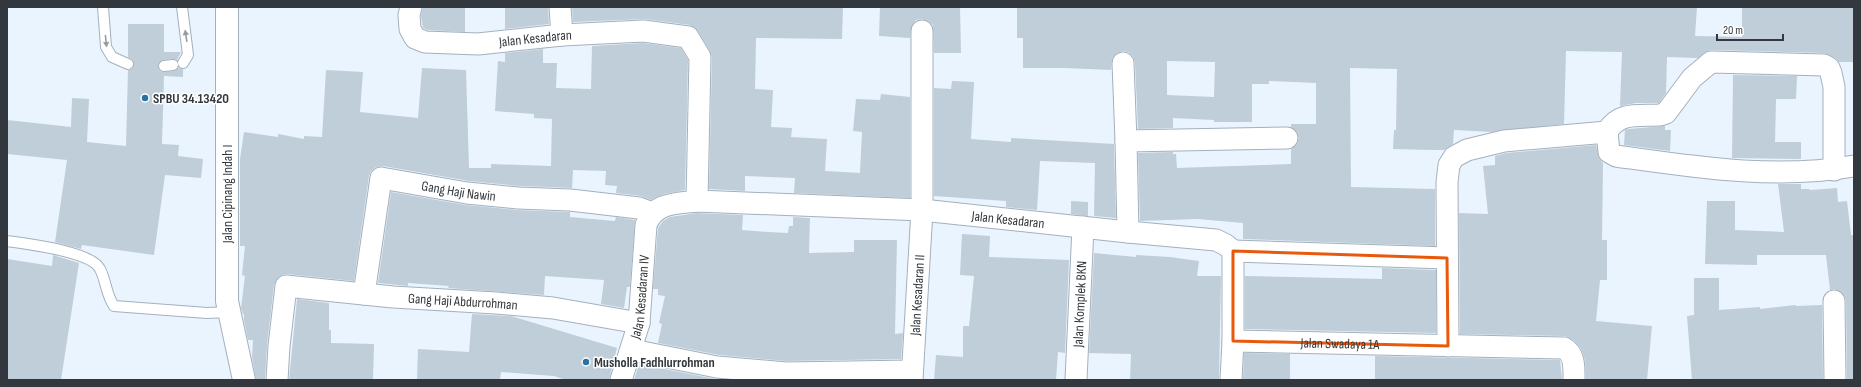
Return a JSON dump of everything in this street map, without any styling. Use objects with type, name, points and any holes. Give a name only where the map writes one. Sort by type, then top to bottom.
[{"type":"street","name":"Jalan Cipinang Indah I","points":[[227,7],[226,301],[244,380]]},
{"type":"street","name":"Jalan Kesadaran","points":[[411,7],[409,15],[410,29],[415,38],[425,42],[478,44],[562,35],[643,31],[688,37],[700,57],[697,201]]},
{"type":"street","points":[[560,7],[562,35]]},
{"type":"street","name":"Jalan Kesadaran II","points":[[912,375],[922,210],[922,31]]},
{"type":"street","points":[[1711,62],[1824,65],[1829,68],[1832,73],[1844,168],[1753,173],[1708,169],[1616,156],[1609,152],[1607,132],[1612,123],[1622,117],[1660,115],[1666,113],[1692,78],[1711,62]]},
{"type":"street","points":[[1123,63],[1128,232]]},
{"type":"street","points":[[1448,346],[1448,182],[1449,165],[1454,157],[1467,150],[1504,141],[1607,132]]},
{"type":"street","points":[[1126,141],[1287,138]]},
{"type":"street","name":"Gang Haji Nawin","points":[[364,294],[381,178],[467,193],[518,198],[570,200],[639,208],[652,213]]},
{"type":"street","name":"Jalan Kesadaran","points":[[652,213],[662,206],[697,201],[922,210],[1083,228],[1216,240],[1226,245],[1233,252]]},
{"type":"street","name":"Jalan Kesadaran IV","points":[[621,380],[640,323],[646,225],[652,213]]},
{"type":"street","name":"Jalan Komplek BKN","points":[[1076,380],[1083,228]]},
{"type":"street","points":[[1231,380],[1233,341],[1233,252],[1447,258]]},
{"type":"street","name":"Gang Haji Abdurrohman","points":[[277,380],[279,346],[286,286],[364,294],[553,308],[640,323]]},
{"type":"street","points":[[1834,301],[1835,380]]},
{"type":"street","name":"Jalan Swadaya 1A","points":[[1233,341],[1564,348],[1571,354],[1574,368],[1574,380]]},
{"type":"street","points":[[632,350],[717,367],[786,373],[912,375]]},
{"type":"lane","points":[[104,7],[106,47],[112,57],[128,64]]},
{"type":"lane","points":[[182,7],[188,50],[188,55],[183,63]]},
{"type":"lane","points":[[7,241],[72,252],[92,260],[100,268],[108,294],[114,306],[207,313],[229,312]]},
{"type":"highlighted area","points":[[1233,251],[1447,258],[1448,346],[1233,341]]},
{"type":"building","points":[[423,7],[465,7],[465,32],[428,30],[423,28],[421,16]]},
{"type":"building","points":[[505,7],[548,7],[549,24],[505,29]]},
{"type":"building","points":[[572,7],[843,7],[842,39],[756,38],[755,89],[773,90],[771,127],[792,128],[791,137],[827,139],[825,171],[860,173],[862,132],[853,131],[856,99],[880,100],[881,94],[910,97],[910,198],[794,193],[795,178],[745,176],[745,191],[709,189],[712,57],[698,31],[690,25],[644,19],[573,22]]},
{"type":"building","points":[[880,7],[960,7],[961,53],[934,53],[933,25],[922,19],[916,20],[912,25],[910,38],[879,36]]},
{"type":"building","points":[[1017,7],[1697,7],[1695,36],[1742,37],[1742,7],[1854,7],[1854,62],[1839,62],[1835,58],[1824,53],[1711,50],[1698,58],[1667,57],[1666,93],[1659,103],[1636,103],[1620,106],[1622,52],[1566,51],[1564,124],[1492,132],[1454,130],[1453,144],[1444,150],[1393,149],[1394,130],[1396,130],[1397,69],[1350,68],[1351,187],[1435,189],[1435,246],[1243,239],[1243,223],[1198,219],[1140,221],[1138,153],[1173,152],[1173,154],[1176,154],[1177,168],[1291,164],[1291,149],[1297,144],[1299,138],[1297,132],[1291,127],[1291,124],[1316,124],[1316,83],[1269,81],[1269,84],[1252,84],[1252,122],[1214,122],[1214,120],[1173,118],[1173,128],[1138,129],[1135,63],[1133,56],[1128,52],[1122,51],[1117,53],[1112,58],[1111,70],[1023,68],[1023,38],[1017,38]],"holes":[[[1167,61],[1215,62],[1214,97],[1167,95]]]},
{"type":"building","points":[[128,24],[164,24],[164,52],[181,52],[177,60],[163,60],[158,64],[159,70],[162,72],[174,71],[179,68],[183,69],[183,77],[164,76],[162,144],[179,145],[178,156],[203,159],[201,178],[165,175],[154,255],[82,245],[81,249],[55,242],[67,160],[7,154],[7,120],[71,127],[72,98],[89,99],[87,142],[126,146],[128,70],[132,69],[134,64],[133,60],[128,57]]},
{"type":"building","points":[[642,43],[681,48],[688,60],[685,190],[664,194],[651,200],[641,196],[616,193],[617,186],[605,185],[606,171],[573,170],[572,188],[519,186],[469,181],[383,166],[376,167],[371,171],[369,176],[354,281],[287,274],[282,275],[277,279],[274,285],[267,345],[265,380],[256,380],[252,357],[253,340],[248,340],[244,314],[241,308],[245,276],[242,275],[245,246],[240,246],[240,159],[244,132],[278,137],[278,134],[304,139],[304,136],[322,137],[326,70],[363,72],[360,112],[418,118],[422,68],[466,70],[469,168],[491,168],[491,164],[551,166],[552,119],[534,118],[534,114],[495,111],[498,61],[505,62],[505,53],[543,49],[543,63],[557,63],[556,88],[591,89],[592,46]]},
{"type":"building","points":[[1733,75],[1797,76],[1796,99],[1776,99],[1775,142],[1801,142],[1801,159],[1732,158]]},
{"type":"building","points":[[952,81],[974,82],[971,139],[1011,142],[1011,138],[1114,144],[1116,218],[1094,216],[1095,163],[1040,161],[1037,210],[1006,207],[1006,201],[934,196],[934,88],[951,89]]},
{"type":"building","points":[[1665,126],[1665,130],[1671,130],[1670,151],[1624,145],[1625,130]]},
{"type":"building","points":[[1596,145],[1599,158],[1603,163],[1602,240],[1607,240],[1607,280],[1600,280],[1596,321],[1652,326],[1647,380],[1586,379],[1585,360],[1581,349],[1575,341],[1565,336],[1460,334],[1459,213],[1488,214],[1483,166],[1495,165],[1495,156],[1506,153]]},
{"type":"building","points":[[1778,184],[1801,184],[1801,189],[1810,190],[1837,188],[1838,202],[1847,201],[1851,235],[1854,235],[1854,380],[1847,380],[1846,300],[1840,291],[1834,289],[1830,290],[1826,255],[1757,255],[1757,265],[1705,264],[1707,201],[1735,201],[1735,230],[1784,232]]},
{"type":"building","points":[[391,192],[466,205],[517,210],[570,212],[570,217],[615,221],[616,217],[635,220],[630,287],[627,287],[624,308],[601,304],[604,280],[545,276],[544,295],[448,288],[449,286],[408,283],[408,286],[378,283]]},
{"type":"building","points":[[1071,201],[1088,202],[1088,216],[1071,214]]},
{"type":"building","points":[[697,213],[743,215],[742,230],[788,233],[789,226],[793,226],[793,217],[810,218],[809,253],[854,252],[854,240],[897,240],[895,334],[903,333],[901,359],[786,361],[719,355],[658,343],[662,324],[659,323],[665,296],[658,295],[658,289],[653,289],[658,228],[663,221],[670,217]]},
{"type":"building","points":[[962,234],[990,236],[989,257],[1069,260],[1065,353],[1058,352],[1056,380],[934,380],[936,355],[963,357],[963,326],[969,326],[974,276],[960,275]]},
{"type":"building","points":[[1094,253],[1136,257],[1136,255],[1170,257],[1199,261],[1197,276],[1221,276],[1219,380],[1130,380],[1131,354],[1089,353]]},
{"type":"building","points":[[53,255],[79,263],[61,380],[7,380],[7,259],[52,266]]},
{"type":"building","points":[[1382,268],[1436,270],[1436,333],[1245,329],[1245,276],[1382,279]]},
{"type":"building","points":[[1694,278],[1719,278],[1719,310],[1760,307],[1760,309],[1795,305],[1822,305],[1823,380],[1692,380],[1687,316],[1694,315]]},
{"type":"building","points":[[297,299],[329,303],[329,330],[331,330],[331,343],[374,344],[373,380],[289,380]]},
{"type":"building","points":[[472,314],[511,316],[617,348],[609,380],[566,380],[554,376],[501,372],[500,380],[417,380],[418,349],[469,352]]},
{"type":"building","points":[[1244,353],[1290,354],[1290,380],[1243,380]]},
{"type":"building","points":[[1375,356],[1560,360],[1562,379],[1375,380]]},
{"type":"building","points":[[639,364],[715,379],[728,380],[634,380]]},
{"type":"place","name":"SPBU 34.13420","points":[[145,98]]},
{"type":"place","name":"Musholla Fadhlurrohman","points":[[586,362]]}]
